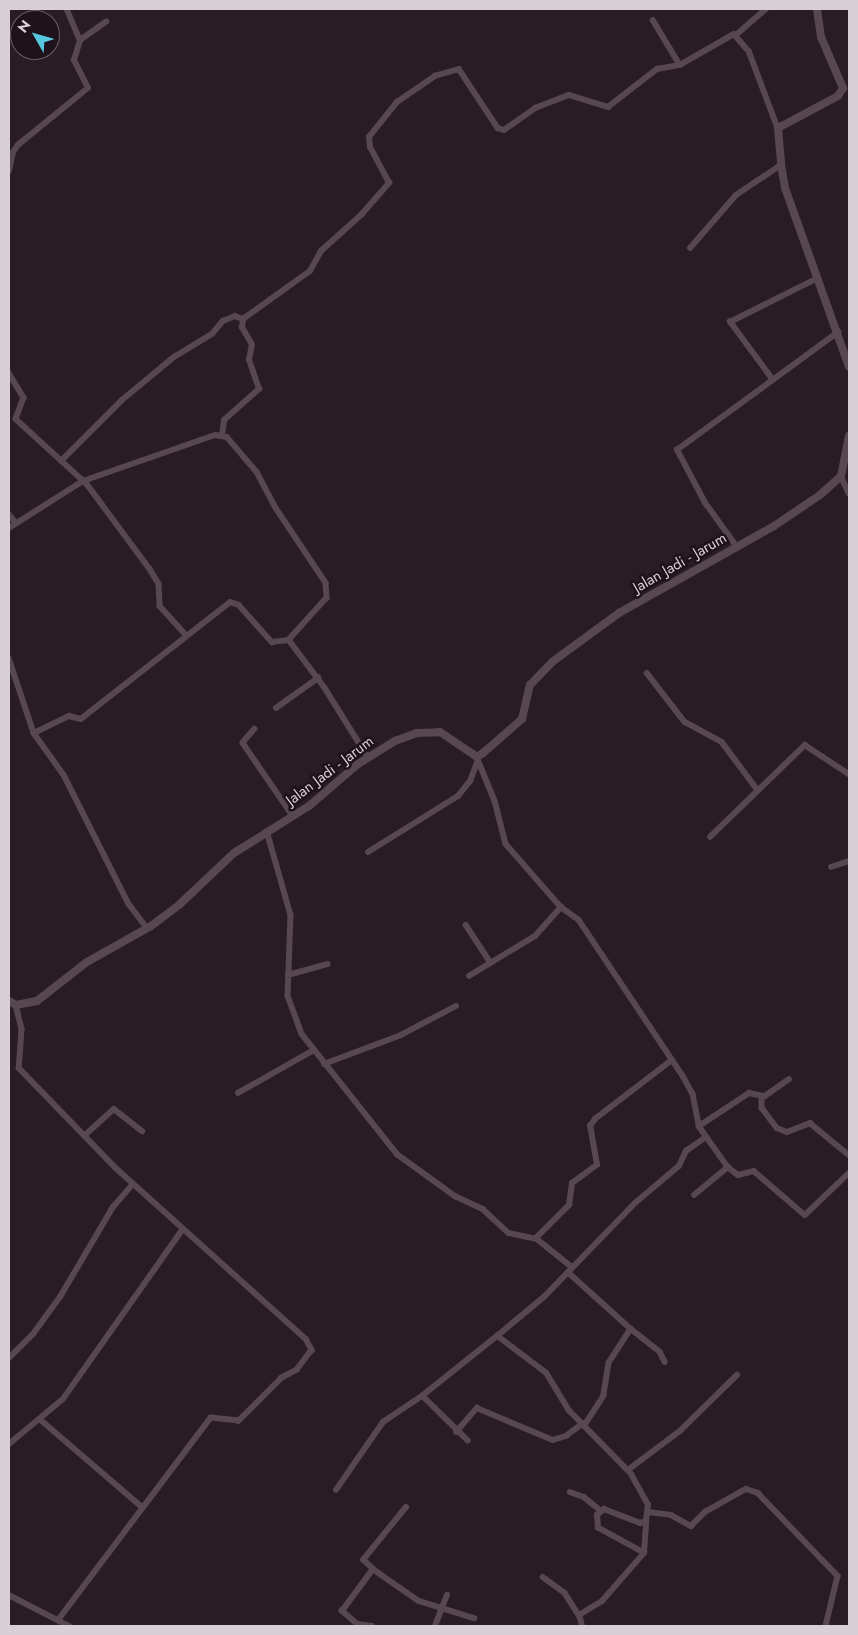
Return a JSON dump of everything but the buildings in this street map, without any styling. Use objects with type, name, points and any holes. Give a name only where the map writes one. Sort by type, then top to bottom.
[{"type":"street","points":[[9,171],[11,149],[88,88],[74,62],[80,40],[67,9]]},
{"type":"street","points":[[222,435],[224,420],[259,389],[249,357],[252,345],[242,328],[243,319],[305,275],[321,251],[361,215],[388,183],[370,148],[369,137],[397,102],[435,76],[460,69],[498,128],[504,130],[535,108],[569,95],[583,96],[598,106],[608,107],[658,69],[680,65],[725,36],[736,35],[766,9]]},
{"type":"street","points":[[778,128],[838,96],[843,88],[821,36],[817,9]]},
{"type":"street","points":[[653,20],[680,65]]},
{"type":"street","points":[[80,40],[106,22]]},
{"type":"street","points":[[736,35],[749,51],[778,128],[781,166],[849,367]]},
{"type":"street","points":[[690,248],[736,195],[781,166]]},
{"type":"street","points":[[772,379],[731,321],[818,278]]},
{"type":"street","points":[[61,461],[122,400],[174,357],[212,334],[223,320],[235,316],[243,319]]},
{"type":"street","points":[[736,546],[705,503],[677,450],[838,332]]},
{"type":"street","points":[[9,373],[24,398],[16,419],[83,480],[146,563],[159,584],[160,606],[186,635]]},
{"type":"street","points":[[9,528],[83,480],[142,457],[222,435]]},
{"type":"street","points":[[34,733],[69,716],[81,719],[186,635],[232,601],[272,642],[288,640],[324,603],[329,590],[257,472],[242,451],[222,435]]},
{"type":"street","points":[[849,436],[841,476],[849,493]]},
{"type":"street","name":"Jalan Jadi - Jarum","points":[[13,1003],[37,1001],[87,962],[147,928],[180,904],[234,853],[293,816],[368,757],[394,741],[430,731],[446,735],[478,759],[522,719],[530,685],[552,662],[619,613],[796,512],[841,476]]},
{"type":"street","points":[[9,514],[16,523]]},
{"type":"street","points":[[288,640],[318,678],[368,757]]},
{"type":"street","points":[[9,658],[34,733],[64,775],[130,904],[147,928]]},
{"type":"street","points":[[646,673],[685,722],[722,742],[757,789]]},
{"type":"street","points":[[276,708],[318,678]]},
{"type":"street","points":[[255,729],[243,743],[293,816]]},
{"type":"street","points":[[710,837],[790,756],[808,744],[849,774]]},
{"type":"street","points":[[368,852],[458,796],[470,781],[478,759]]},
{"type":"street","points":[[478,759],[495,801],[506,844],[561,907],[576,917],[693,1094],[699,1126],[728,1167],[738,1175],[754,1171],[805,1215],[849,1173]]},
{"type":"street","points":[[267,831],[291,915],[288,975],[293,1016],[324,1064],[397,1154],[455,1196],[483,1209],[509,1233],[536,1238],[631,1329],[660,1352],[665,1362]]},
{"type":"street","points":[[831,867],[849,861]]},
{"type":"street","points":[[469,976],[535,936],[561,907]]},
{"type":"street","points":[[466,925],[491,963]]},
{"type":"street","points":[[288,975],[328,964]]},
{"type":"street","points":[[13,1003],[22,1028],[19,1068],[133,1184],[306,1338],[312,1351],[297,1370],[282,1378],[239,1421],[211,1418],[142,1507],[59,1620]]},
{"type":"street","points":[[324,1064],[401,1035],[456,1006]]},
{"type":"street","points":[[238,1094],[314,1050]]},
{"type":"street","points":[[536,1238],[569,1205],[572,1183],[596,1165],[590,1126],[595,1119],[672,1060]]},
{"type":"street","points":[[762,1097],[789,1079]]},
{"type":"street","points":[[699,1126],[749,1093],[762,1097]]},
{"type":"street","points":[[762,1097],[762,1108],[777,1128],[787,1132],[810,1123],[849,1155]]},
{"type":"street","points":[[84,1136],[113,1109],[142,1131]]},
{"type":"street","points":[[336,1490],[383,1422],[422,1396],[497,1336],[570,1269],[635,1203],[679,1166],[686,1151],[706,1137]]},
{"type":"street","points":[[694,1195],[728,1167]]},
{"type":"street","points":[[9,1358],[32,1334],[60,1297],[113,1207],[133,1184]]},
{"type":"street","points":[[9,1444],[41,1420],[73,1387],[183,1229]]},
{"type":"street","points":[[456,1432],[477,1408],[553,1440],[559,1440],[584,1424],[604,1396],[609,1363],[631,1329]]},
{"type":"street","points":[[497,1336],[546,1373],[568,1409],[628,1470],[646,1497],[648,1512],[644,1553],[602,1600],[579,1615]]},
{"type":"street","points":[[628,1470],[680,1431],[737,1375]]},
{"type":"street","points":[[422,1396],[456,1432],[468,1441]]},
{"type":"street","points":[[41,1420],[142,1507]]},
{"type":"street","points":[[648,1512],[671,1515],[691,1526],[705,1512],[746,1489],[758,1492],[838,1576],[826,1626]]},
{"type":"street","points":[[570,1492],[584,1497],[600,1510],[634,1523],[646,1521]]},
{"type":"street","points":[[406,1507],[363,1560],[372,1569],[419,1601],[440,1610],[474,1618]]},
{"type":"street","points":[[600,1510],[595,1520],[598,1528],[644,1553]]},
{"type":"street","points":[[372,1569],[342,1611],[358,1625],[372,1626]]},
{"type":"street","points":[[543,1577],[565,1593],[579,1615],[582,1626]]},
{"type":"street","points":[[9,1595],[69,1626]]},
{"type":"street","points":[[435,1626],[447,1595]]}]
